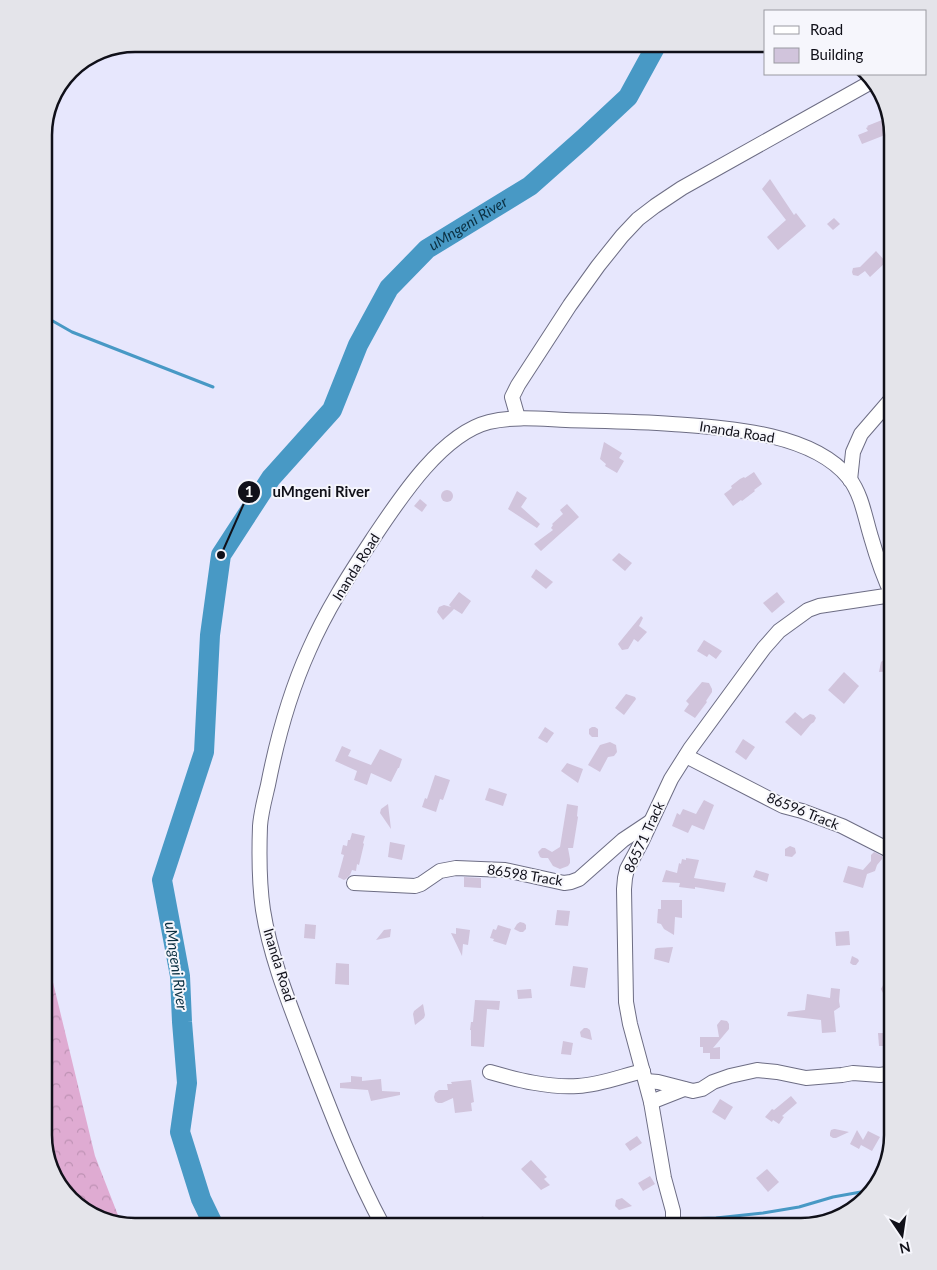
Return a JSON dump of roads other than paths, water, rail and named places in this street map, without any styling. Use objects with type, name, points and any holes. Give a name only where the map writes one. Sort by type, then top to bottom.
[{"type":"street","points":[[518,418],[512,397],[518,385],[570,304],[622,236],[638,219],[682,188],[866,84]]},
{"type":"street","points":[[850,480],[853,452],[861,434],[884,407]]},
{"type":"street","name":"Inanda Road","points":[[378,1217],[364,1190],[331,1113],[286,995],[269,940],[260,887],[259,865],[260,823],[271,768],[284,718],[308,651],[352,571],[395,506],[432,461],[451,442],[462,434],[487,422],[518,418],[724,428],[771,436],[811,449],[835,464],[850,480],[862,506],[870,537],[884,576]]},
{"type":"street","name":"86571 Track","points":[[673,1218],[651,1102],[626,1002],[624,889],[627,869],[670,779],[764,648],[779,631],[808,610],[819,606],[884,597]]},
{"type":"street","name":"86596 Track","points":[[686,756],[783,806],[842,826],[884,847]]},
{"type":"street","name":"86598 Track","points":[[354,883],[415,886],[440,871],[456,868],[505,870],[564,883],[571,882],[580,879],[623,840],[650,822]]},
{"type":"street","points":[[490,1072],[562,1086],[580,1086],[645,1076],[658,1082],[684,1089],[698,1090],[730,1076],[757,1070],[806,1078],[853,1073],[884,1074]]},
{"type":"street","points":[[651,1102],[684,1089]]},
{"type":"waterway","name":"uMngeni River","points":[[210,1217],[201,1199],[180,1132],[187,1083],[180,976],[162,880],[204,752],[210,635],[221,555],[271,478],[332,410],[358,345],[389,288],[427,249],[530,186],[583,139],[628,97],[652,53]]},
{"type":"waterway","points":[[53,321],[72,332],[213,387]]},
{"type":"waterway","points":[[717,1218],[799,1207],[833,1197],[861,1192]]},
{"type":"place","name":"uMngeni River","points":[[221,555]]}]
